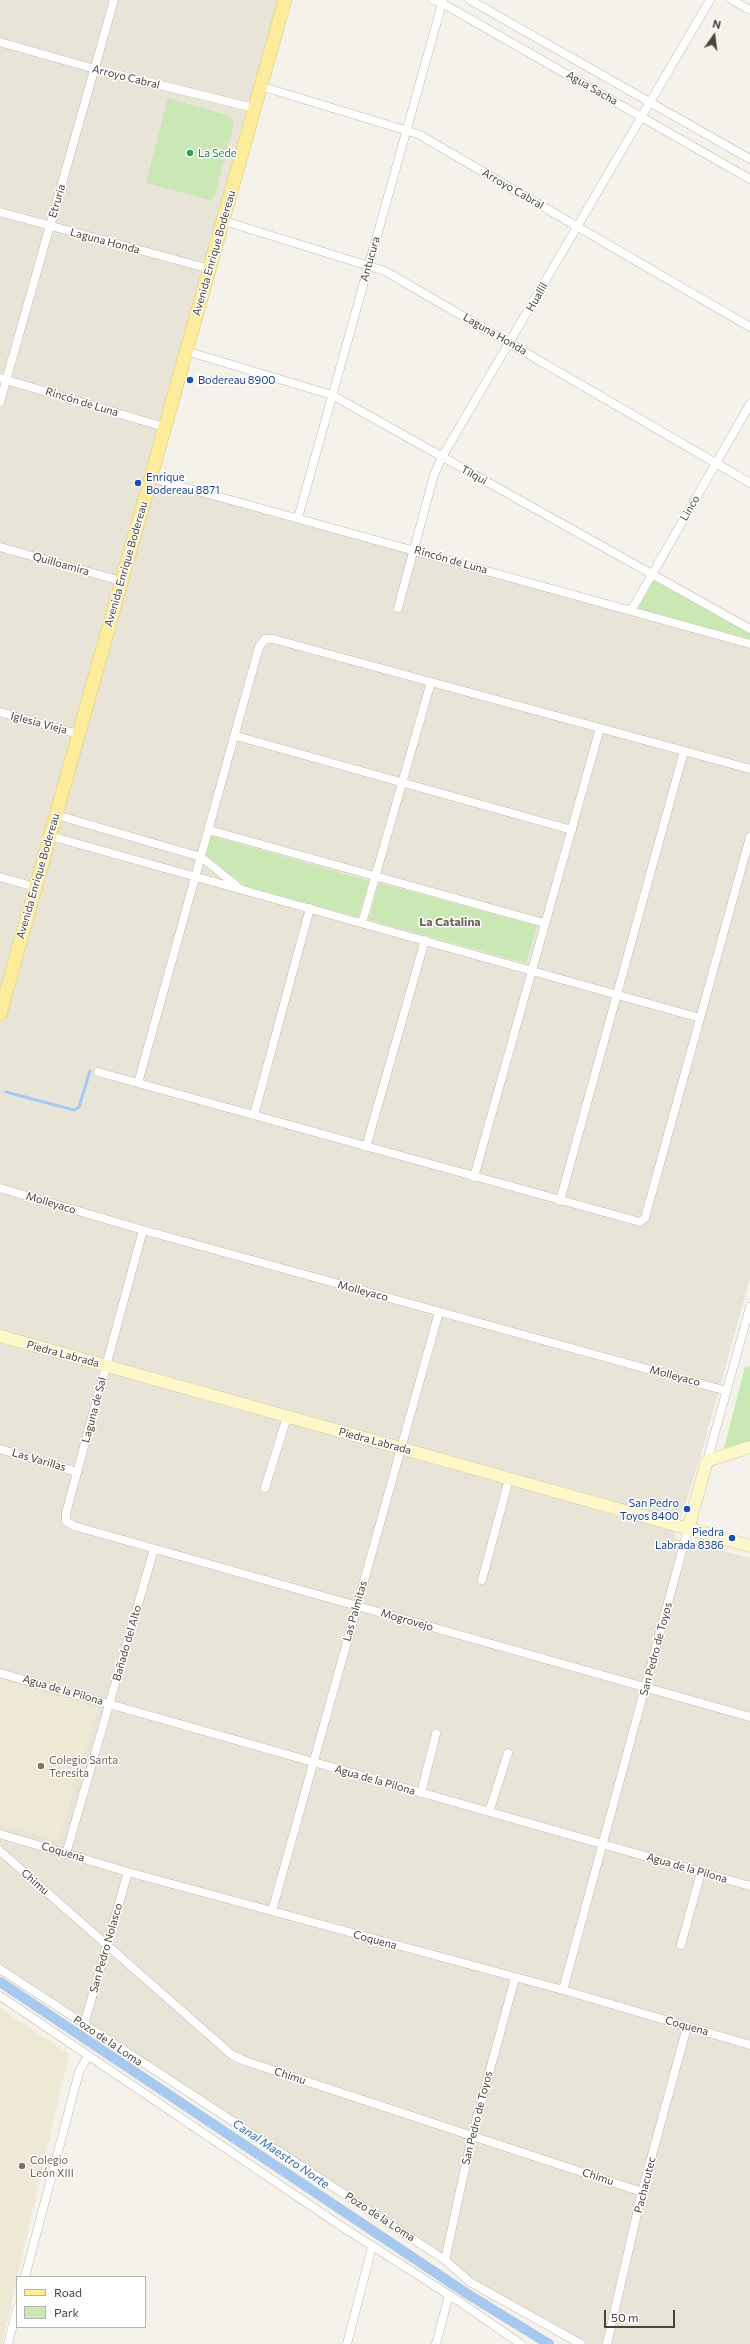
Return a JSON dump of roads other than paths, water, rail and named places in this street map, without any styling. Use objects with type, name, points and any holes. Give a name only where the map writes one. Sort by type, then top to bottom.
[{"type":"main road","name":"Avenida Enrique Bodereau","points":[[0,1014],[285,0]]},
{"type":"main road","name":"Piedra Labrada","points":[[0,1336],[750,1546]]},
{"type":"main road","points":[[707,1461],[750,1447]]},
{"type":"main road","name":"San Pedro de Toyos","points":[[688,1529],[707,1461]]},
{"type":"street","name":"Etruria","points":[[0,402],[3,379],[50,226],[114,0]]},
{"type":"street","name":"Agua Sacha","points":[[433,0],[443,1],[750,179]]},
{"type":"street","name":"Agua Sacha","points":[[470,0],[750,159]]},
{"type":"street","name":"Huallil","points":[[398,608],[434,474],[442,457],[710,0]]},
{"type":"street","points":[[732,0],[750,10]]},
{"type":"street","name":"Antucura","points":[[298,518],[443,1]]},
{"type":"street","name":"Arroyo Cabral","points":[[0,42],[95,69],[254,108]]},
{"type":"street","name":"Arroyo Cabral","points":[[260,86],[407,130],[578,226],[750,327]]},
{"type":"street","name":"Laguna Honda","points":[[0,212],[210,269]]},
{"type":"street","name":"Laguna Honda","points":[[224,221],[385,271],[750,483]]},
{"type":"street","name":"Tilqui","points":[[186,351],[332,395],[651,575],[750,629]]},
{"type":"street","name":"Rincón de Luna","points":[[3,379],[164,427]]},
{"type":"street","name":"Linco","points":[[630,611],[750,404]]},
{"type":"street","name":"Rincón de Luna","points":[[151,478],[414,549],[750,644]]},
{"type":"street","name":"Quilloamira","points":[[0,547],[121,581]]},
{"type":"street","points":[[138,1083],[236,736],[259,647],[265,639],[273,639],[750,770]]},
{"type":"street","points":[[362,923],[404,783],[431,682]]},
{"type":"street","name":"Iglesia Vieja","points":[[0,712],[78,734]]},
{"type":"street","points":[[474,1177],[600,728]]},
{"type":"street","points":[[236,736],[572,830]]},
{"type":"street","points":[[560,1201],[684,752]]},
{"type":"street","points":[[56,815],[201,857],[240,888]]},
{"type":"street","points":[[209,830],[544,924]]},
{"type":"street","points":[[50,836],[700,1018]]},
{"type":"street","points":[[98,1072],[643,1223],[646,1218],[750,837]]},
{"type":"street","points":[[0,878],[35,887]]},
{"type":"street","points":[[254,1115],[310,908]]},
{"type":"street","points":[[366,1147],[424,940]]},
{"type":"street","name":"Molleyaco","points":[[0,1188],[143,1230],[727,1391]]},
{"type":"street","name":"Laguna de Sal","points":[[66,1521],[66,1513],[143,1230]]},
{"type":"street","name":"San Pedro de Toyos","points":[[707,1461],[750,1307]]},
{"type":"street","name":"Las Palmitas","points":[[272,1911],[439,1312]]},
{"type":"street","points":[[265,1488],[287,1417]]},
{"type":"street","name":"Las Varillas","points":[[0,1449],[77,1472]]},
{"type":"street","points":[[482,1580],[509,1479]]},
{"type":"street","name":"Mogrovejo","points":[[66,1521],[74,1526],[154,1549],[750,1717]]},
{"type":"street","name":"San Pedro de Toyos","points":[[563,1990],[688,1529]]},
{"type":"street","name":"Bañado del Alto","points":[[66,1854],[154,1549]]},
{"type":"street","name":"Agua de la Pilona","points":[[0,1673],[750,1886]]},
{"type":"street","points":[[421,1793],[436,1734]]},
{"type":"street","points":[[489,1812],[508,1753]]},
{"type":"street","name":"Coquena","points":[[0,1834],[128,1872],[563,1990],[750,2044]]},
{"type":"street","name":"Chimu","points":[[0,1851],[232,2055],[245,2061],[642,2192]]},
{"type":"street","name":"San Pedro Nolasco","points":[[84,2025],[128,1872]]},
{"type":"street","points":[[681,1945],[701,1872]]},
{"type":"street","name":"Pozo de la Loma","points":[[0,1969],[445,2260],[470,2282],[581,2344]]},
{"type":"street","name":"San Pedro de Toyos","points":[[445,2260],[472,2136],[515,1978]]},
{"type":"street","points":[[0,1996],[372,2246],[449,2295],[521,2344]]},
{"type":"street","name":"Pachacutec","points":[[607,2344],[642,2192],[688,2027]]},
{"type":"street","points":[[25,2276],[78,2072],[88,2056]]},
{"type":"street","points":[[348,2344],[372,2246]]},
{"type":"street","points":[[436,2344],[449,2295]]},
{"type":"street","points":[[8,2344],[16,2312]]},
{"type":"waterway","points":[[6,1092],[74,1110],[79,1107],[90,1071]]},
{"type":"waterway","name":"Canal Maestro Norte","points":[[0,1982],[466,2293],[549,2344]]},
{"type":"place","name":"La Sede","points":[[190,153]]},
{"type":"place","name":"Bodereau 8900","points":[[190,380]]},
{"type":"place","name":"Enrique Bodereau 8871","points":[[138,483]]},
{"type":"place","name":"San Pedro Toyos 8400","points":[[687,1509]]},
{"type":"place","name":"Piedra Labrada 8386","points":[[732,1538]]},
{"type":"place","name":"Colegio Santa Teresita","points":[[41,1766]]},
{"type":"place","name":"Colegio León XIII","points":[[22,2166]]},
{"type":"district","name":"La Catalina","points":[[450,922]]}]
